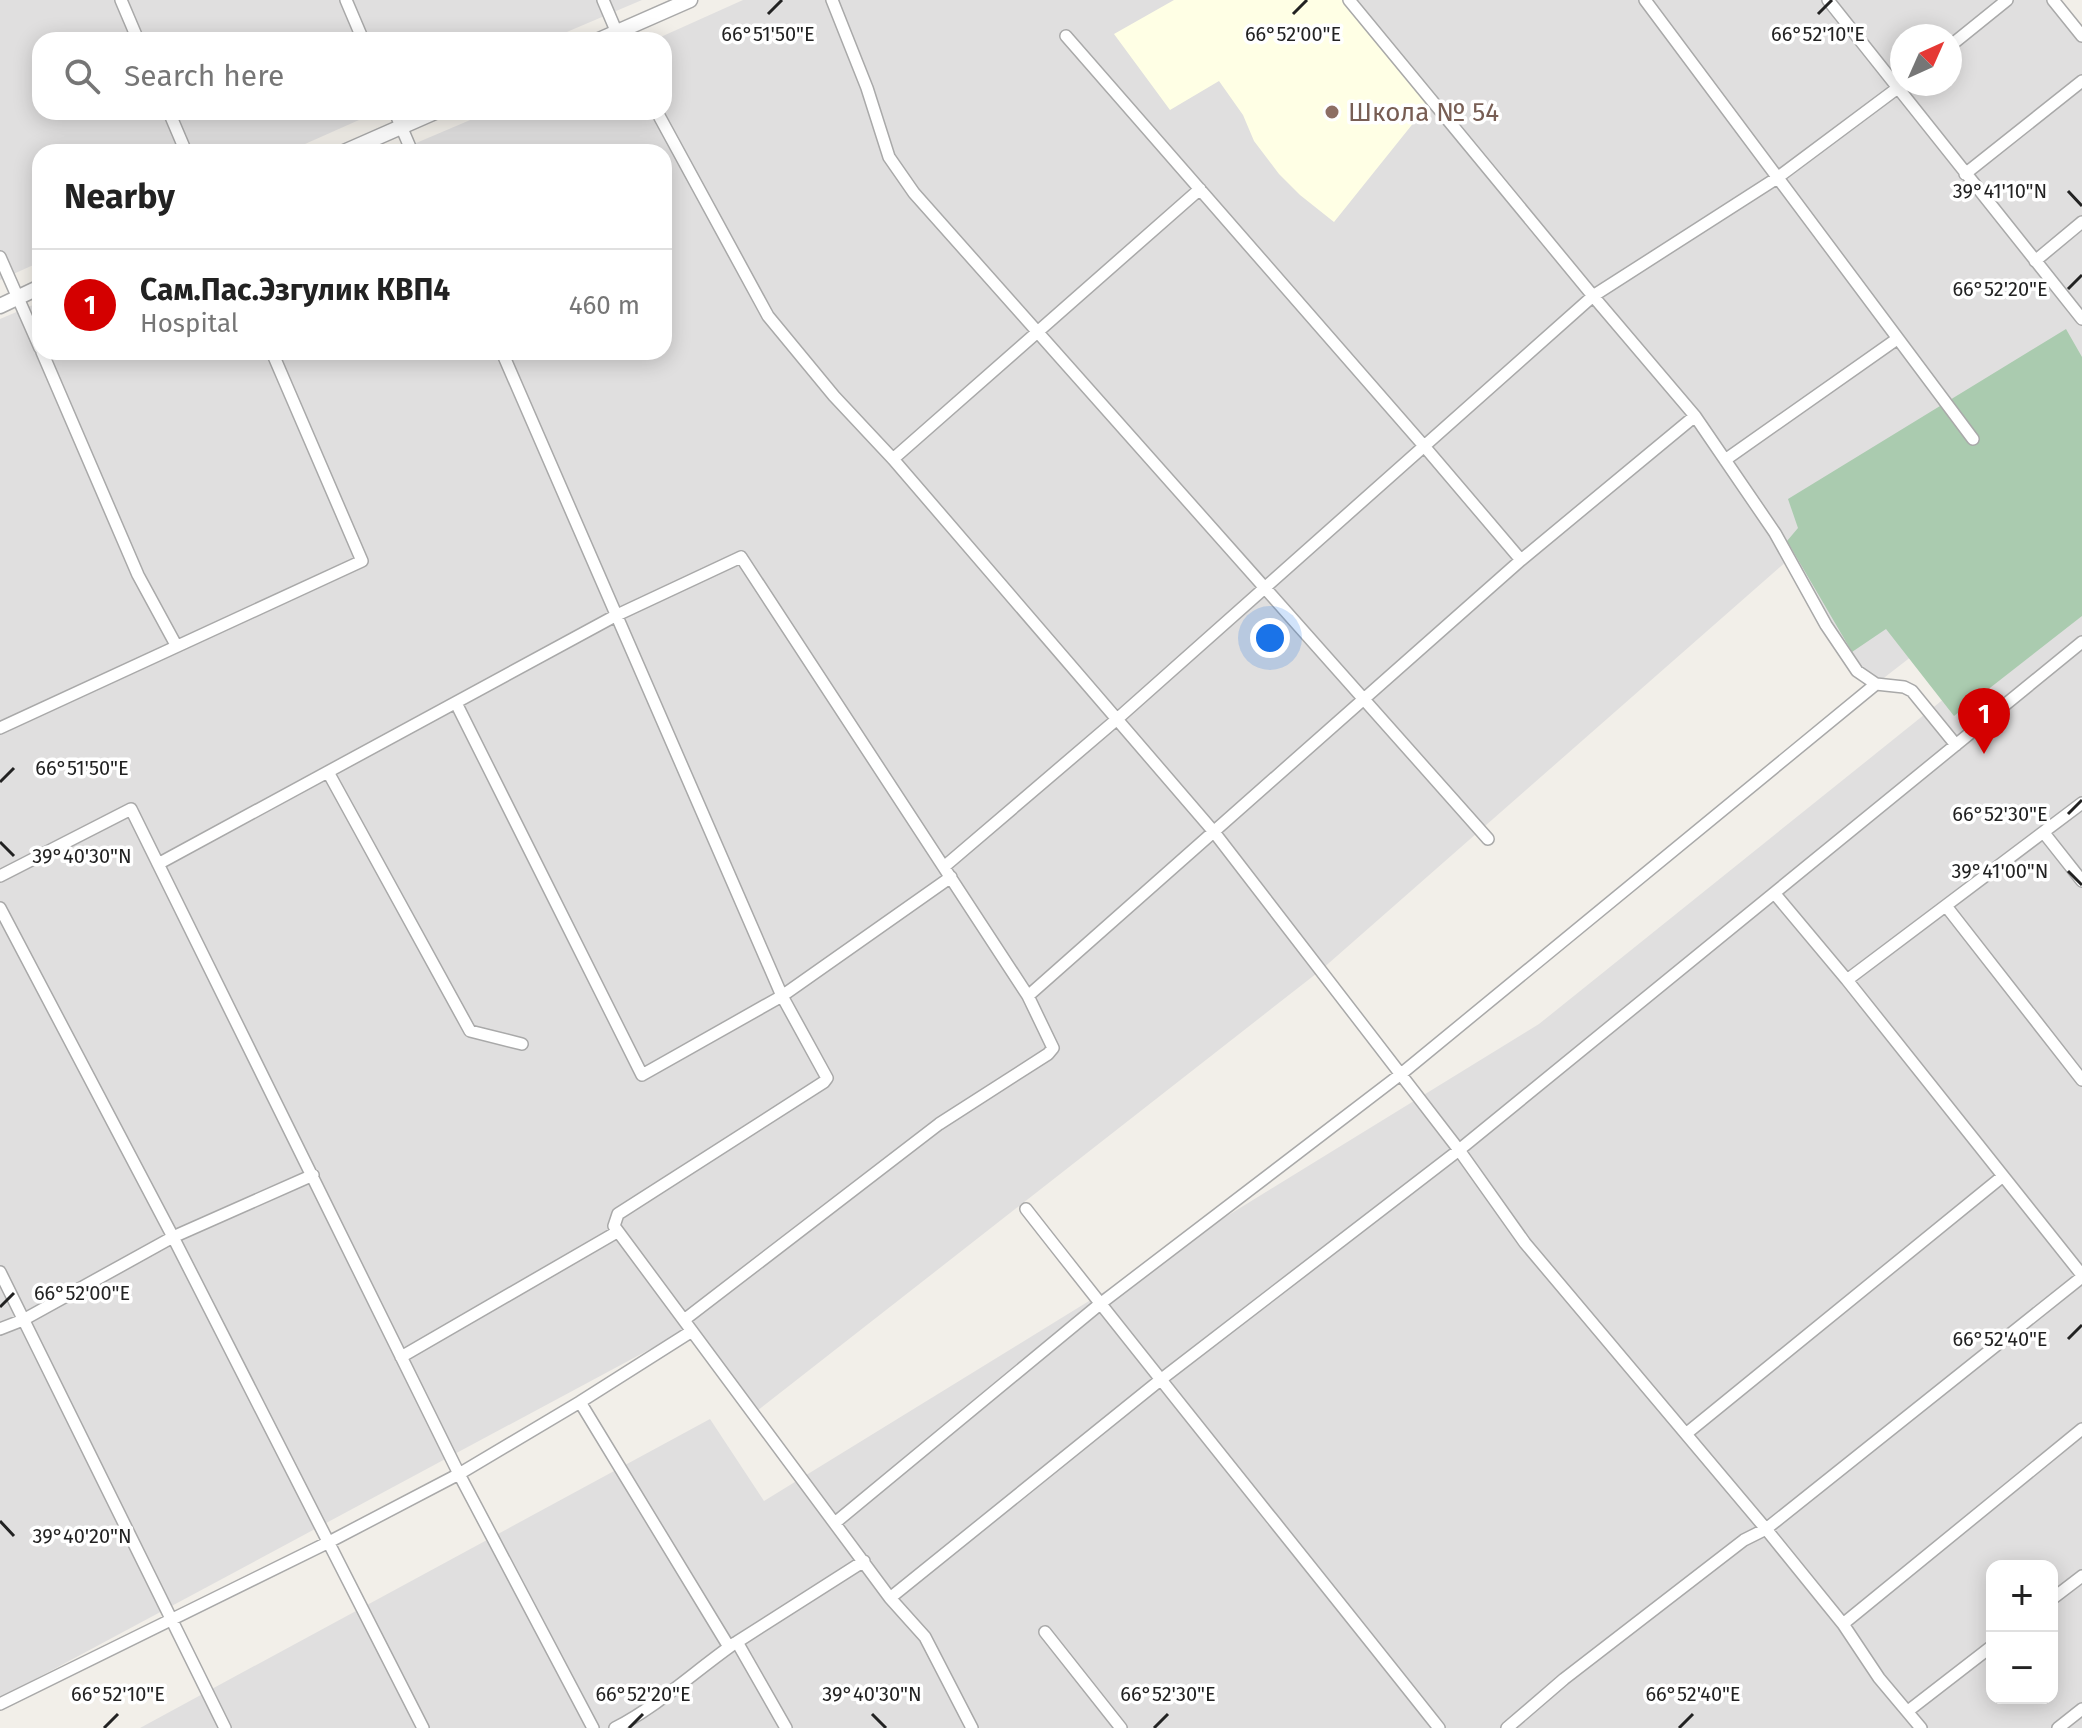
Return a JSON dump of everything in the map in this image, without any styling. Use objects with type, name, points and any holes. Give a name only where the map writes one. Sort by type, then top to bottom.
[{"type":"street","points":[[121,0],[135,32]]},
{"type":"street","points":[[346,0],[360,32]]},
{"type":"street","points":[[603,0],[616,32]]},
{"type":"street","points":[[626,32],[690,0]]},
{"type":"street","points":[[832,0],[867,88],[889,157],[914,193],[1488,839]]},
{"type":"street","points":[[1349,0],[1695,416],[1775,533],[1833,636],[1857,671],[1876,684],[1912,691],[1956,745]]},
{"type":"street","points":[[1645,0],[1973,439]]},
{"type":"street","points":[[1828,0],[1890,74]]},
{"type":"street","points":[[1962,36],[2007,0]]},
{"type":"street","points":[[2053,0],[2082,36]]},
{"type":"street","points":[[1066,36],[1521,560]]},
{"type":"street","points":[[1965,174],[2082,81]]},
{"type":"street","points":[[456,703],[642,1075],[782,996],[948,872],[1593,296],[1777,178],[1890,93]]},
{"type":"street","points":[[1907,96],[1965,174],[2082,319]]},
{"type":"street","points":[[172,120],[183,144]]},
{"type":"street","points":[[398,120],[408,144]]},
{"type":"street","points":[[362,144],[417,120]]},
{"type":"street","points":[[661,120],[768,316],[1214,832],[1459,1150],[1525,1243],[1766,1529],[1843,1624],[1879,1678],[1921,1728]]},
{"type":"street","points":[[893,459],[1200,189]]},
{"type":"street","points":[[2035,261],[2082,222]]},
{"type":"street","points":[[0,257],[32,329]]},
{"type":"street","points":[[0,306],[32,291]]},
{"type":"street","points":[[1725,460],[1897,339]]},
{"type":"street","points":[[45,360],[138,575],[176,645]]},
{"type":"street","points":[[0,728],[362,561],[275,360]]},
{"type":"street","points":[[506,360],[782,996],[827,1078],[618,1214],[614,1226],[890,1598],[925,1637],[972,1728]]},
{"type":"street","points":[[1028,996],[1521,560],[1695,416]]},
{"type":"street","points":[[158,864],[615,616],[741,557],[1028,996],[1053,1048],[939,1124],[684,1320]]},
{"type":"street","points":[[890,1598],[1159,1381],[1459,1150],[2082,642]]},
{"type":"street","points":[[836,1522],[1100,1304],[1401,1074],[1876,684]]},
{"type":"street","points":[[328,772],[470,1031],[522,1044]]},
{"type":"street","points":[[1847,980],[2082,803]]},
{"type":"street","points":[[0,876],[131,809],[459,1474],[593,1728]]},
{"type":"street","points":[[2044,833],[2082,881]]},
{"type":"street","points":[[1507,1728],[1564,1679],[1744,1540],[1766,1529],[2082,1276],[1775,894]]},
{"type":"street","points":[[1946,906],[2082,1080]]},
{"type":"street","points":[[0,908],[173,1237],[423,1728]]},
{"type":"street","points":[[0,1329],[23,1320],[173,1237],[313,1175]]},
{"type":"street","points":[[1687,1433],[2003,1176]]},
{"type":"street","points":[[1026,1209],[1159,1381],[1238,1475],[1439,1728]]},
{"type":"street","points":[[401,1357],[617,1232]]},
{"type":"street","points":[[0,1272],[225,1728]]},
{"type":"street","points":[[0,1704],[329,1542],[459,1474],[692,1331]]},
{"type":"street","points":[[580,1402],[786,1728]]},
{"type":"street","points":[[1843,1624],[2082,1429]]},
{"type":"street","points":[[615,1728],[639,1715],[733,1645],[864,1561]]},
{"type":"street","points":[[2058,1594],[2082,1576]]},
{"type":"street","points":[[1045,1632],[1121,1728]]},
{"type":"street","points":[[1908,1711],[1986,1651]]},
{"type":"street","points":[[2058,1728],[2082,1709]]},
{"type":"shaded area","points":[[0,0],[642,0],[567,32],[32,32],[32,120],[359,120],[305,144],[32,144],[32,266],[0,280]]},
{"type":"shaded area","points":[[743,0],[2053,0],[2082,36],[2082,524],[1876,684],[1857,671],[1788,560],[1321,970],[753,1414],[684,1331],[0,1698],[0,319],[32,305],[32,360],[672,360],[672,144],[414,144],[470,120],[672,120],[672,32]]},
{"type":"shaded area","name":"Школа № 54","points":[[1174,0],[1349,0],[1431,101],[1334,222],[1279,174],[1254,141],[1243,115],[1219,81],[1170,110],[1114,34]]},
{"type":"shaded area","points":[[2066,329],[2082,357],[2082,616],[1954,716],[1886,629],[1852,652],[1787,541],[1798,528],[1788,499]]},
{"type":"shaded area","points":[[2082,588],[2082,1728],[140,1728],[710,1419],[764,1501],[1539,1024]]},
{"type":"place","name":"Школа № 54","points":[[1332,112]]},
{"type":"place","name":"Сам.Пас.Эзгулик КВП4","points":[[1984,754]]}]
